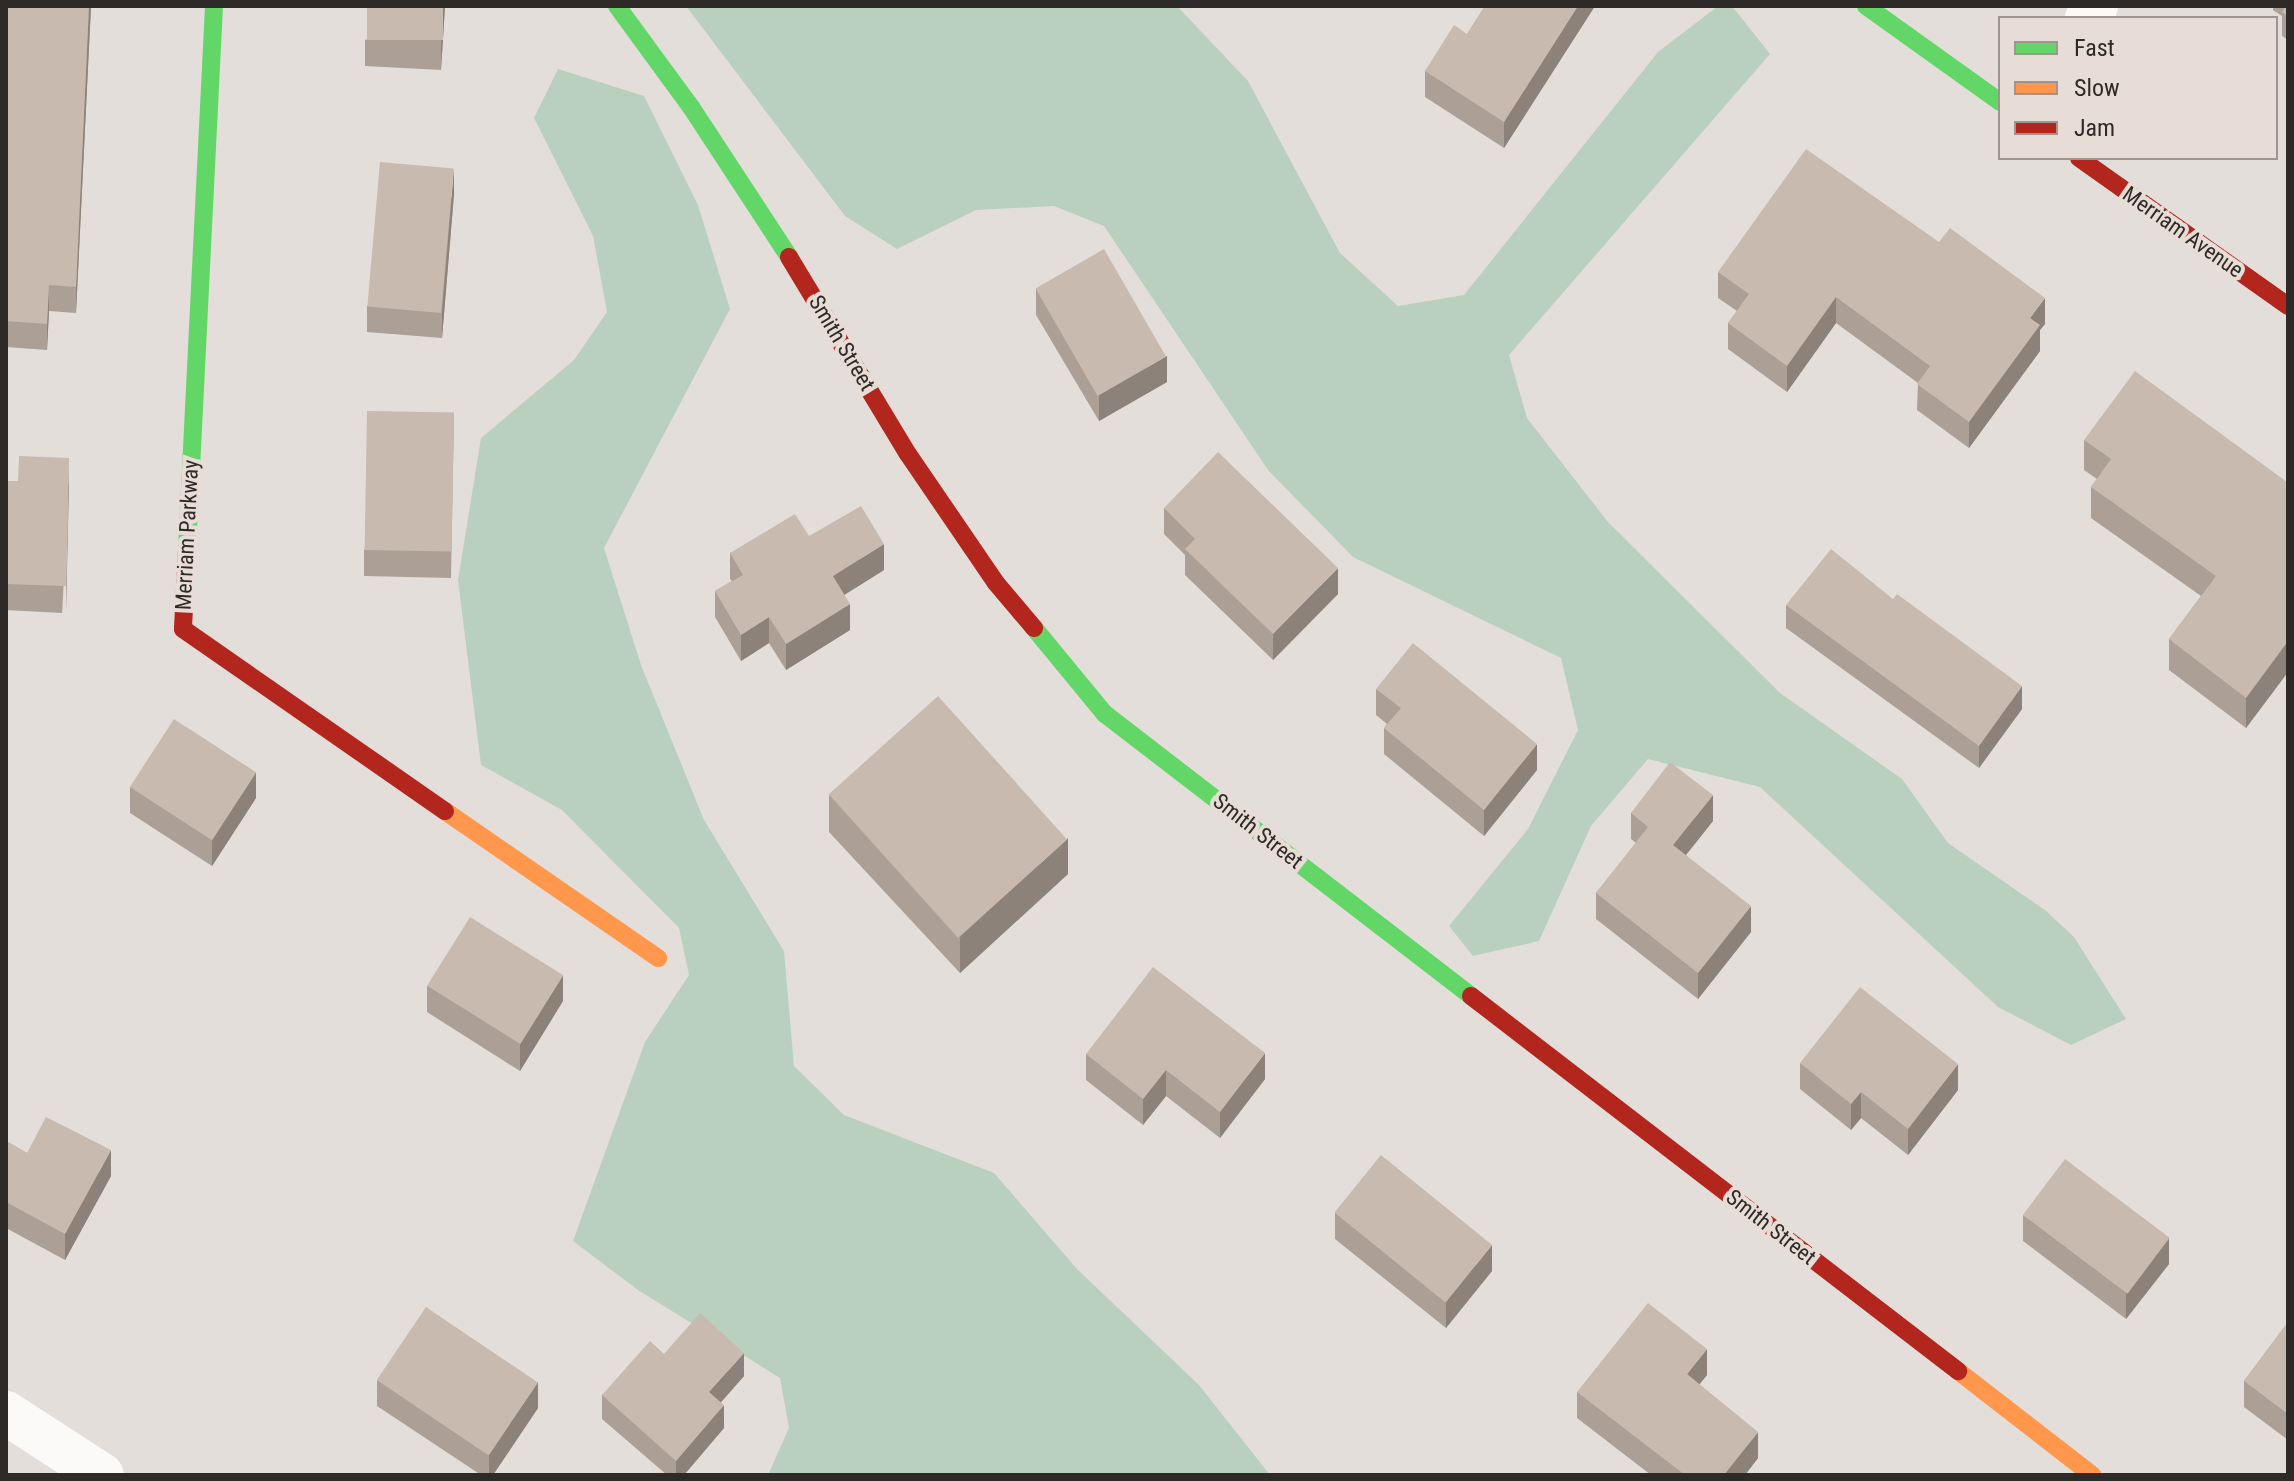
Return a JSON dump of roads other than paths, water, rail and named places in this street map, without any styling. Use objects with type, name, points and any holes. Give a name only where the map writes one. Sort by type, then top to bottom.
[{"type":"street","name":"Merriam Parkway","points":[[214,6],[183,629],[658,958]]},
{"type":"street","name":"Smith Street","points":[[617,6],[691,107],[814,296],[908,454],[996,583],[1105,714],[2092,1475]]},
{"type":"street","points":[[1866,6],[1998,101]]},
{"type":"street","name":"Merriam Avenue","points":[[2082,160],[2288,306]]},
{"type":"street","points":[[6,1413],[102,1475]]}]
